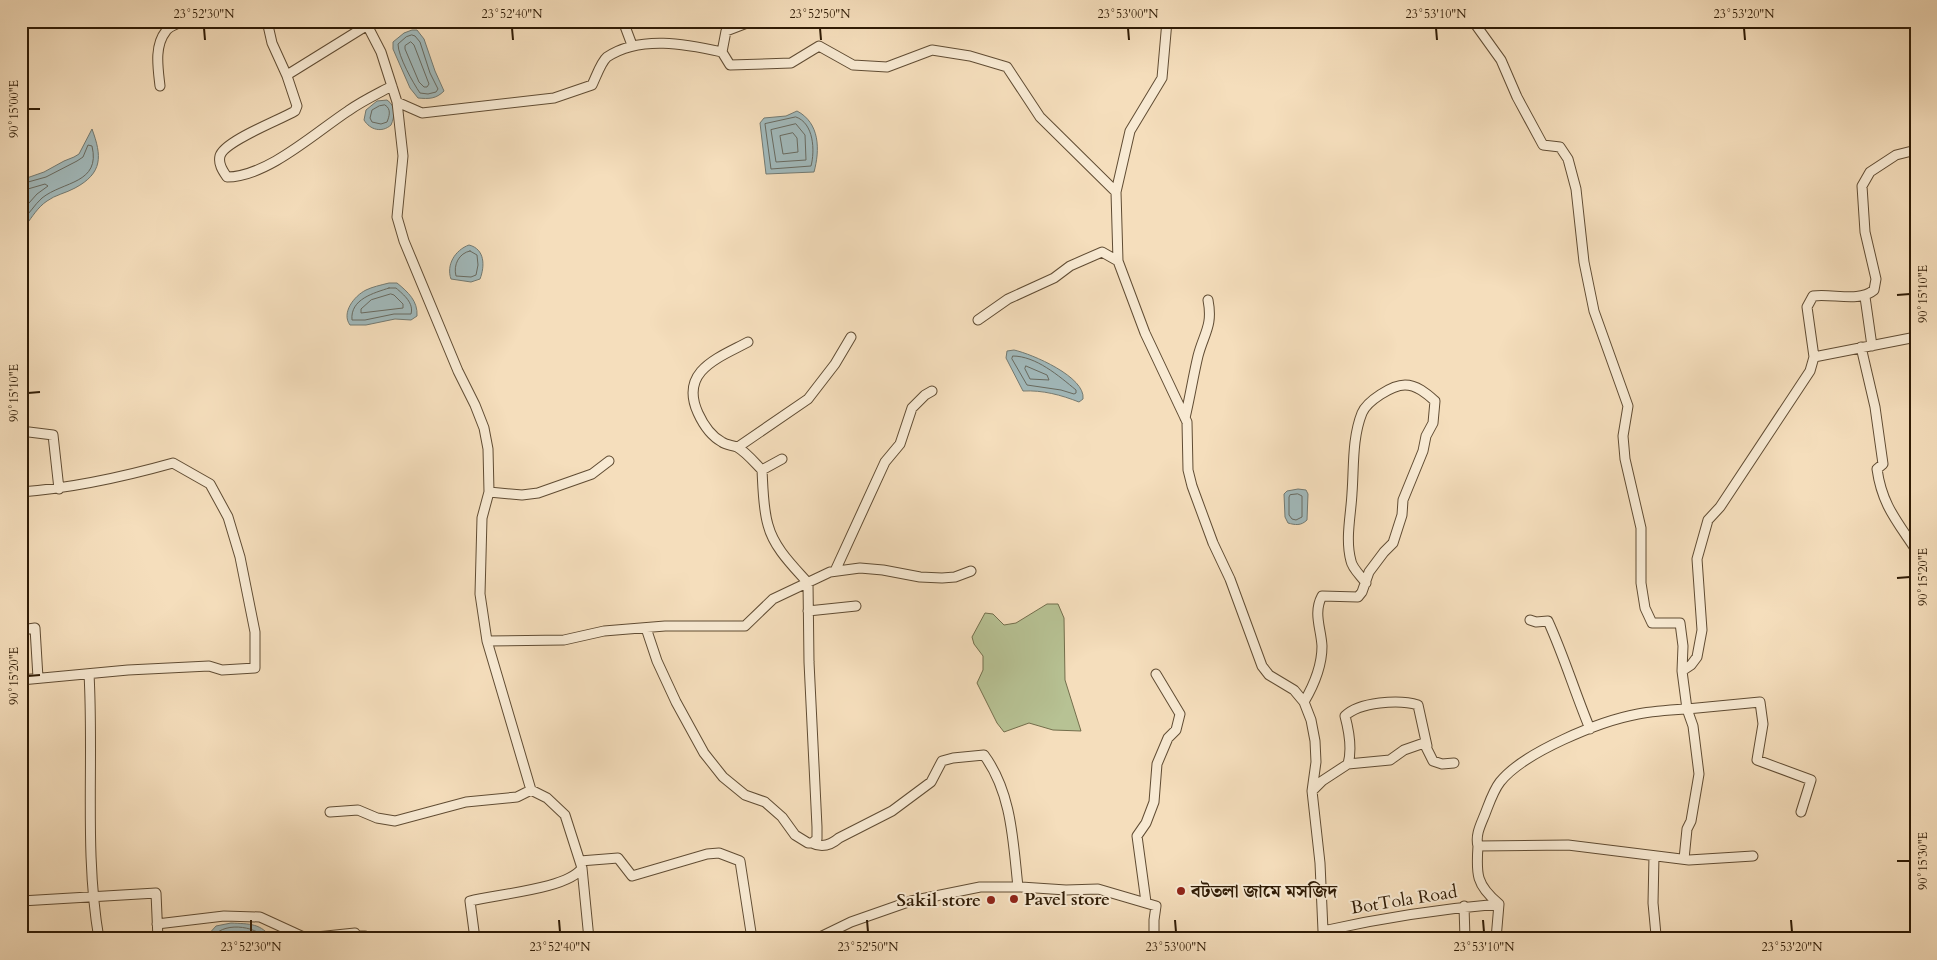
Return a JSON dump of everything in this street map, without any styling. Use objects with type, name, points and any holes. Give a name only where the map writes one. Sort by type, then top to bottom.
[{"type":"street","points":[[160,86],[157,60],[159,46],[166,30],[184,21]]},
{"type":"street","points":[[267,21],[272,44],[286,75],[296,106],[295,111],[226,147],[220,156],[220,165],[227,178],[252,172],[275,160],[319,133],[348,110],[392,86]]},
{"type":"street","points":[[623,21],[632,45]]},
{"type":"street","points":[[752,21],[726,31],[722,52],[730,65],[792,63],[819,46],[852,65],[887,67],[932,50],[970,56],[1007,67],[1040,117],[1116,192]]},
{"type":"street","points":[[1167,21],[1162,78],[1130,131],[1116,192],[1118,261],[1144,332],[1186,418]]},
{"type":"street","points":[[1472,21],[1501,60],[1517,98],[1543,144],[1560,147],[1568,159],[1579,208],[1584,262],[1594,311],[1628,406],[1623,436],[1625,459],[1641,528],[1640,583],[1645,608],[1652,623],[1680,623],[1683,646],[1682,671],[1688,709],[1693,726],[1699,774],[1687,829],[1684,859]]},
{"type":"street","points":[[286,75],[366,23],[382,52],[397,102],[402,156],[397,217],[404,241],[458,372],[481,419],[488,448],[489,492],[482,518],[480,594],[487,641],[531,790],[547,798],[565,815],[581,864],[589,939]]},
{"type":"street","points":[[397,102],[422,113],[554,98],[592,85],[606,58],[632,45],[682,43],[722,52]]},
{"type":"street","points":[[1682,671],[1697,658],[1702,630],[1697,559],[1708,520],[1720,507],[1810,371],[1814,357],[1807,307],[1813,296],[1824,294],[1865,297],[1874,290],[1876,279],[1865,232],[1862,186],[1870,172],[1896,155],[1916,150]]},
{"type":"street","points":[[978,320],[1008,299],[1054,278],[1070,266],[1102,252],[1118,261]]},
{"type":"street","points":[[1865,297],[1872,346]]},
{"type":"street","points":[[1208,300],[1211,314],[1199,353],[1186,418],[1188,470],[1213,543],[1230,579],[1262,666],[1269,675],[1294,690],[1304,702],[1311,720],[1316,762],[1312,790],[1320,863],[1323,935]]},
{"type":"street","points":[[738,448],[808,399],[835,364],[852,337]]},
{"type":"street","points":[[1814,357],[1916,337]]},
{"type":"street","points":[[748,342],[708,364],[698,375],[694,385],[694,403],[704,425],[721,442],[738,448],[762,470],[768,525],[785,556],[808,583],[809,662],[817,827],[817,839],[812,843]]},
{"type":"street","points":[[1861,347],[1875,407],[1883,464],[1877,469],[1883,497],[1892,515],[1916,550]]},
{"type":"street","points":[[1304,702],[1313,686],[1319,667],[1322,646],[1317,619],[1318,604],[1322,596],[1358,597],[1362,592],[1366,583],[1369,572],[1393,543],[1402,515],[1403,500],[1423,451],[1426,436],[1433,424],[1435,401],[1422,390],[1406,385],[1386,391],[1374,399],[1362,412],[1353,460],[1348,536],[1351,563],[1366,583]]},
{"type":"street","points":[[835,571],[885,462],[900,444],[912,408],[932,391]]},
{"type":"street","points":[[21,431],[53,434],[59,489]]},
{"type":"street","points":[[762,470],[782,459]]},
{"type":"street","points":[[489,492],[522,495],[538,493],[592,474],[609,461]]},
{"type":"street","points":[[21,492],[59,489],[174,464],[210,484],[228,517],[240,557],[255,632],[255,668],[222,670],[209,666],[21,680]]},
{"type":"street","points":[[487,641],[564,640],[604,631],[646,628],[745,626],[773,599],[830,572],[860,568],[920,577],[942,578],[955,577],[971,571]]},
{"type":"street","points":[[808,611],[856,606]]},
{"type":"street","points":[[1530,620],[1536,622],[1548,621],[1590,729]]},
{"type":"street","points":[[21,630],[35,628],[38,678]]},
{"type":"street","points":[[646,628],[657,661],[676,702],[704,753],[723,777],[745,796],[765,802],[782,817],[795,835],[808,844],[831,845],[839,838],[892,811],[931,782],[942,761],[984,755],[995,770],[1006,803],[1018,887]]},
{"type":"street","points":[[89,674],[92,722],[91,826],[93,897],[99,939]]},
{"type":"street","points":[[1146,902],[1137,836],[1146,823],[1154,802],[1157,764],[1168,738],[1176,730],[1180,714],[1156,674]]},
{"type":"street","points":[[1496,939],[1499,904],[1487,894],[1476,872],[1478,846],[1476,839],[1488,806],[1499,783],[1519,764],[1543,749],[1590,729],[1638,714],[1760,702],[1763,724],[1757,760],[1812,780],[1801,812]]},
{"type":"street","points":[[1348,764],[1350,757],[1345,716],[1352,709],[1374,704],[1411,703],[1418,705],[1426,746],[1433,761],[1442,764],[1454,764]]},
{"type":"street","points":[[1312,790],[1348,764],[1390,760],[1404,750],[1424,744],[1426,746]]},
{"type":"street","points":[[330,812],[358,810],[377,818],[395,820],[466,802],[517,797],[531,790]]},
{"type":"street","points":[[1478,846],[1568,845],[1684,859],[1726,859],[1753,856]]},
{"type":"street","points":[[581,864],[618,858],[632,876],[707,854],[719,853],[740,861],[752,939]]},
{"type":"street","points":[[1654,856],[1653,903],[1656,935],[1660,939]]},
{"type":"street","points":[[475,939],[470,901],[559,883],[574,876],[581,864]]},
{"type":"street","points":[[816,939],[851,922],[911,901],[980,888],[1018,887],[1066,890],[1098,889],[1146,902],[1156,906],[1154,939]]},
{"type":"street","points":[[21,901],[156,893],[158,939]]},
{"type":"street","name":"BotTola Road","points":[[1323,935],[1375,919],[1464,906],[1499,904]]},
{"type":"street","points":[[1464,906],[1465,939]]},
{"type":"street","points":[[157,924],[224,916],[260,917],[307,938],[355,933],[355,936],[366,936],[366,939]]},
{"type":"street","points":[[21,928],[26,939]]},
{"type":"green space","points":[[1047,604],[1058,604],[1064,618],[1065,680],[1081,731],[1053,730],[1029,723],[1004,732],[997,723],[977,683],[983,670],[983,656],[974,644],[972,637],[985,613],[993,614],[1004,625],[1016,623]]},
{"type":"water","points":[[417,30],[424,39],[444,91],[435,97],[418,98],[410,88],[393,49],[393,42],[404,33]]},
{"type":"water","points":[[387,100],[392,105],[394,111],[391,125],[380,130],[369,126],[364,120],[366,110],[377,101]]},
{"type":"water","points":[[797,111],[805,116],[814,130],[817,155],[814,172],[766,174],[760,123],[764,118],[786,116]]},
{"type":"water","points":[[92,129],[98,148],[98,163],[91,176],[75,188],[47,201],[38,209],[26,225],[21,226],[21,180],[44,172],[79,154]]},
{"type":"water","points":[[469,245],[481,254],[483,269],[480,279],[471,282],[451,279],[450,268],[453,259],[460,250]]},
{"type":"water","points":[[389,283],[397,283],[408,293],[416,306],[417,316],[411,320],[395,319],[366,325],[350,325],[347,315],[348,310],[357,296],[368,289]]},
{"type":"water","points":[[1014,350],[1045,361],[1067,375],[1082,391],[1083,399],[1079,402],[1038,391],[1023,391],[1006,358],[1007,351]]},
{"type":"water","points":[[1306,490],[1308,494],[1307,520],[1296,525],[1288,523],[1285,517],[1284,494],[1287,491]]},
{"type":"water","points":[[231,923],[254,925],[264,930],[272,939],[208,939],[207,936],[216,926]]},
{"type":"place","name":"বটতলা জামে মসজিদ","points":[[1181,891]]},
{"type":"place","name":"Pavel store","points":[[1014,899]]},
{"type":"place","name":"Sakil store","points":[[991,900]]}]
